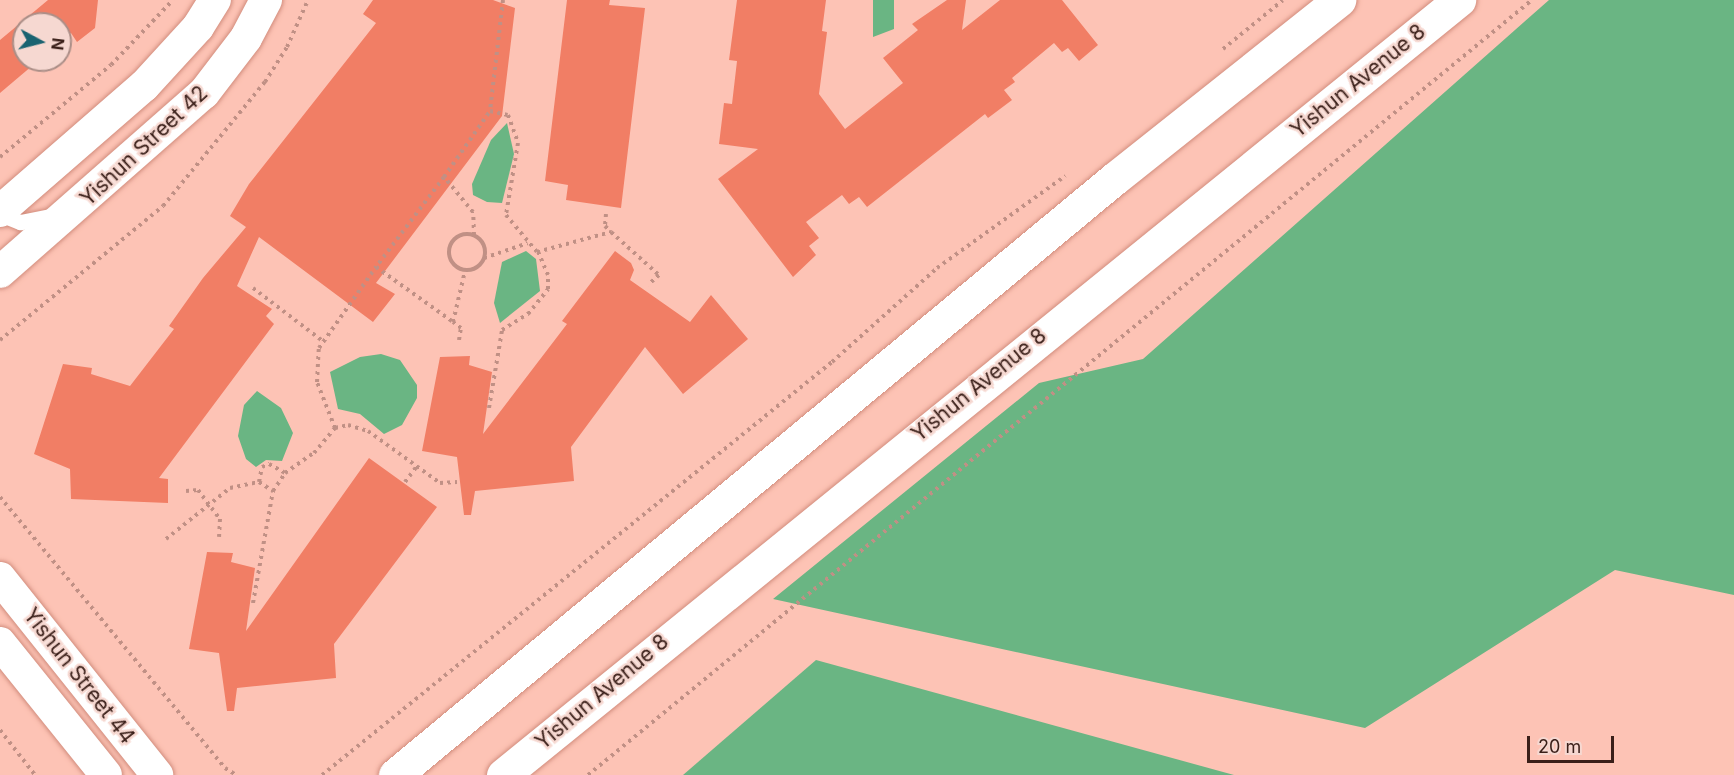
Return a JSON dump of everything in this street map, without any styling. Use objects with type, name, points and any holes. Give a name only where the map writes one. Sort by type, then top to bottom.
[{"type":"main road","points":[[395,775],[1105,187],[1339,0]]},
{"type":"main road","name":"Yishun Avenue 8","points":[[503,775],[1458,0]]},
{"type":"street","name":"Yishun Street 42","points":[[0,212],[144,86],[198,27],[214,0]]},
{"type":"street","name":"Yishun Street 42","points":[[0,272],[92,195],[204,93],[246,38],[266,0]]},
{"type":"street","name":"Yishun Street 44","points":[[0,578],[157,775]]},
{"type":"street","name":"Yishun Street 44","points":[[0,643],[106,775]]},
{"type":"lane","points":[[0,212],[20,222],[37,221],[92,195]]},
{"type":"path","points":[[0,157],[111,65],[173,0]]},
{"type":"path","points":[[0,340],[163,206],[265,82],[287,47],[308,0]]},
{"type":"path","points":[[335,428],[317,382],[324,342],[490,111],[503,0]]},
{"type":"path","points":[[588,775],[1532,0]]},
{"type":"path","points":[[489,408],[502,330],[528,314],[548,289],[548,275],[538,252],[511,223],[505,205],[518,143],[515,126],[508,115],[490,111]]},
{"type":"path","points":[[322,775],[831,362],[937,268],[1071,172]]},
{"type":"path","points":[[444,177],[473,212],[474,235],[484,246],[484,258]]},
{"type":"path","points":[[606,214],[605,226],[659,275],[648,285]]},
{"type":"path","points":[[538,252],[611,232]]},
{"type":"path","points":[[474,235],[459,235],[448,249],[454,266],[465,270],[477,267],[484,258],[528,243]]},
{"type":"path","points":[[376,267],[461,328],[459,340]]},
{"type":"path","points":[[453,322],[465,270]]},
{"type":"path","points":[[253,288],[324,342]]},
{"type":"path","points":[[253,603],[273,491],[285,473],[307,459],[335,428],[348,425],[369,431],[440,483],[456,482]]},
{"type":"path","points":[[259,482],[262,466],[269,464],[285,473]]},
{"type":"path","points":[[405,482],[417,466]]},
{"type":"path","points":[[166,539],[230,488],[259,482],[273,491]]},
{"type":"path","points":[[186,491],[198,490],[220,519],[219,537]]},
{"type":"path","points":[[0,497],[225,768],[236,775]]},
{"type":"path","points":[[0,730],[35,775]]},
{"type":"green space","points":[[873,0],[894,0],[894,29],[873,37]]},
{"type":"green space","points":[[1549,0],[1734,0],[1734,595],[1615,570],[1365,728],[773,599],[1039,383],[1143,359]]},
{"type":"green space","points":[[507,123],[514,154],[502,203],[487,202],[473,195],[472,184],[491,140]]},
{"type":"green space","points":[[526,251],[536,259],[540,291],[500,323],[494,303],[502,262]]},
{"type":"green space","points":[[381,354],[400,360],[417,385],[417,398],[402,425],[384,434],[360,414],[338,409],[330,372],[360,357]]},
{"type":"green space","points":[[257,391],[281,408],[293,433],[282,461],[266,460],[256,467],[246,459],[238,436],[244,405]]},
{"type":"green space","points":[[816,660],[1234,775],[683,775]]},
{"type":"building","points":[[48,0],[98,0],[95,28],[77,42],[72,34],[72,12],[34,12]]},
{"type":"building","points":[[373,0],[493,0],[515,8],[502,116],[376,283],[395,294],[373,322],[259,237],[237,286],[272,309],[266,316],[274,324],[159,478],[168,479],[168,503],[71,499],[70,469],[34,454],[63,364],[92,368],[91,374],[130,386],[174,329],[169,326],[203,278],[246,227],[230,216],[249,184],[376,23],[363,14]]},
{"type":"building","points":[[567,0],[610,0],[609,5],[645,8],[621,208],[566,200],[568,185],[545,181]]},
{"type":"building","points":[[737,0],[826,0],[822,31],[827,32],[819,94],[845,129],[903,83],[883,58],[918,30],[912,24],[947,0],[966,0],[962,30],[1000,0],[1062,0],[1098,45],[1079,61],[1068,48],[1062,52],[1054,43],[1012,78],[1015,82],[1004,90],[1012,100],[988,118],[985,114],[867,207],[859,197],[849,204],[842,195],[806,222],[819,238],[809,246],[816,255],[793,277],[718,179],[758,149],[719,144],[724,103],[732,104],[737,61],[729,60]]},
{"type":"building","points":[[12,30],[12,72],[25,72],[0,93],[0,40]]},
{"type":"building","points":[[615,251],[631,263],[634,270],[630,280],[690,322],[711,295],[748,339],[683,394],[645,347],[571,447],[574,481],[475,491],[471,515],[464,515],[457,457],[422,451],[440,357],[470,356],[469,365],[492,372],[483,434],[567,324],[562,321]]},
{"type":"building","points":[[369,458],[437,507],[334,644],[336,678],[237,688],[234,711],[227,711],[219,653],[189,649],[207,552],[233,553],[231,562],[255,568],[246,631]]}]
